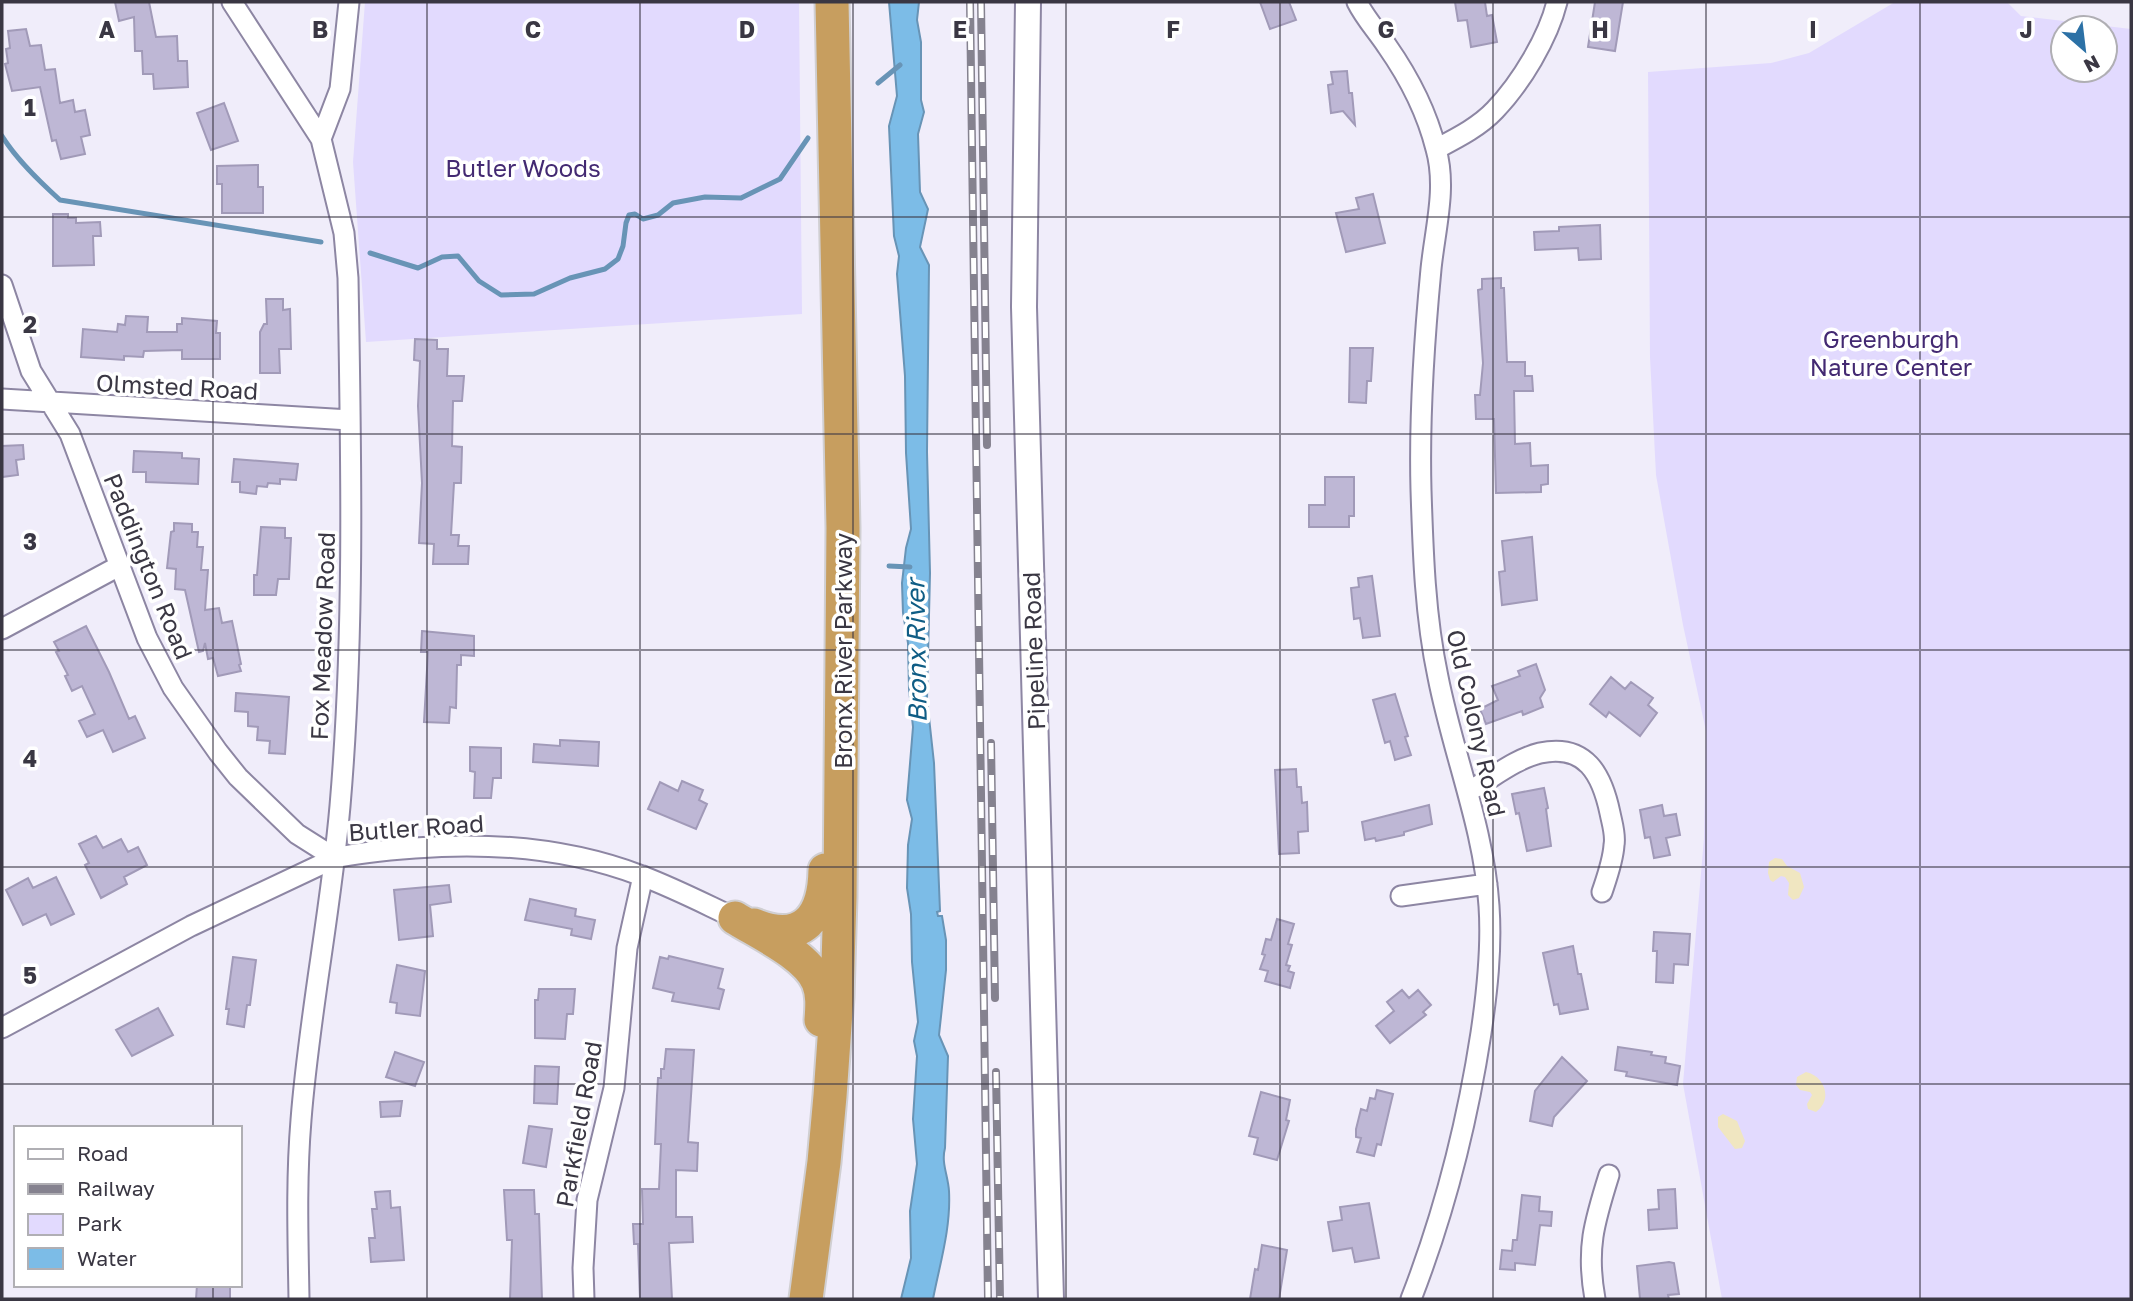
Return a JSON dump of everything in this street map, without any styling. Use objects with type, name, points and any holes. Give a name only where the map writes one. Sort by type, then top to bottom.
[{"type":"highway","name":"Bronx River Parkway","points":[[814,1299],[835,1032],[840,897],[842,476],[832,2]]},
{"type":"highway","name":"Bronx River Parkway","points":[[814,1299],[853,1100],[862,932],[865,463],[855,2]]},
{"type":"highway","points":[[735,918],[766,930],[782,931],[799,928],[815,914],[825,891],[827,821],[841,734]]},
{"type":"highway","points":[[735,918],[802,961],[816,977],[821,990],[812,1140],[814,1299]]},
{"type":"street","name":"Fox Meadow Road","points":[[232,2],[321,139],[344,233],[348,278],[349,631],[335,858],[301,1118],[296,1192],[299,1299]]},
{"type":"street","points":[[321,139],[340,89],[349,2]]},
{"type":"street","name":"Pipeline Road","points":[[1028,2],[1024,333],[1051,1299]]},
{"type":"street","name":"Old Colony Road","points":[[1357,2],[1403,73],[1424,114],[1441,170],[1440,207],[1431,267],[1422,384],[1422,540],[1426,597],[1436,667],[1469,791],[1487,884],[1490,928],[1489,964],[1466,1119],[1451,1178],[1411,1299]]},
{"type":"street","points":[[1436,149],[1463,134],[1495,110],[1542,42],[1558,2]]},
{"type":"street","name":"Paddington Road","points":[[2,285],[31,371],[70,434],[147,638],[173,688],[218,752],[269,809],[297,834],[335,858]]},
{"type":"street","name":"Olmsted Road","points":[[2,399],[350,420]]},
{"type":"street","points":[[2,629],[121,565]]},
{"type":"street","points":[[1469,791],[1541,752],[1566,753],[1589,764],[1603,784],[1615,843],[1602,892]]},
{"type":"street","name":"Butler Road","points":[[2,1028],[191,926],[335,858],[360,852],[473,844],[528,848],[567,855],[643,876],[735,918]]},
{"type":"street","name":"Parkfield Road","points":[[584,1299],[587,1200],[614,1088],[627,948],[643,876]]},
{"type":"street","points":[[1401,896],[1487,884]]},
{"type":"street","points":[[1595,1299],[1590,1245],[1609,1175]]},
{"type":"green space","name":"Butler Woods","points":[[365,2],[799,2],[802,314],[366,342],[353,162]]},
{"type":"green space","name":"Greenburgh Nature Center","points":[[1895,2],[2007,2],[2021,16],[2049,19],[2049,84],[2119,84],[2119,28],[2131,29],[2131,1299],[1722,1299],[1683,1084],[1704,838],[1706,731],[1683,625],[1656,475],[1650,357],[1648,72],[1771,63],[1809,53]]},
{"type":"sand","points":[[1775,858],[1782,859],[1787,866],[1800,873],[1804,887],[1799,898],[1793,900],[1788,895],[1789,883],[1785,877],[1781,876],[1773,882],[1770,880],[1769,862]]},
{"type":"sand","points":[[1806,1072],[1818,1078],[1824,1089],[1824,1101],[1816,1112],[1808,1109],[1807,1104],[1812,1095],[1810,1092],[1800,1090],[1796,1085],[1797,1077]]},
{"type":"sand","points":[[1723,1114],[1737,1121],[1745,1141],[1742,1148],[1735,1149],[1718,1127],[1718,1117]]},
{"type":"water","name":"Bronx River","points":[[889,2],[919,2],[917,20],[921,42],[921,100],[924,112],[918,134],[920,192],[928,209],[920,247],[929,265],[927,452],[930,573],[927,699],[934,763],[940,911],[937,912],[938,916],[942,916],[946,940],[946,970],[939,1035],[948,1056],[944,1159],[949,1205],[933,1299],[901,1299],[911,1258],[910,1211],[917,1164],[913,1119],[917,1056],[914,1041],[918,1022],[907,888],[908,845],[912,819],[907,800],[913,727],[902,583],[911,529],[905,376],[897,274],[899,256],[894,236],[889,126],[897,96]]},
{"type":"building","points":[[115,2],[149,2],[156,37],[177,36],[178,61],[187,61],[188,87],[154,89],[153,74],[143,74],[142,51],[135,51],[134,17],[119,21]]},
{"type":"building","points":[[1260,2],[1289,2],[1296,20],[1270,29]]},
{"type":"building","points":[[1455,2],[1485,2],[1487,16],[1492,15],[1497,42],[1471,47],[1467,20],[1458,21]]},
{"type":"building","points":[[1595,2],[1623,2],[1615,51],[1588,47]]},
{"type":"building","points":[[26,29],[30,46],[41,45],[45,70],[55,69],[60,103],[73,100],[75,112],[85,110],[90,135],[81,137],[85,154],[61,159],[56,140],[52,141],[40,87],[12,91],[5,64],[8,63],[6,49],[10,48],[8,31]]},
{"type":"building","points":[[1347,71],[1355,125],[1343,111],[1331,113],[1328,85],[1333,84],[1331,72]]},
{"type":"building","points":[[224,103],[238,141],[211,150],[197,113]]},
{"type":"building","points":[[258,165],[258,187],[263,187],[263,213],[222,213],[222,184],[217,184],[217,166]]},
{"type":"building","points":[[1373,194],[1385,243],[1346,252],[1336,213],[1359,209],[1356,198]]},
{"type":"building","points":[[53,214],[68,214],[68,218],[76,218],[76,223],[100,222],[101,236],[93,236],[94,265],[53,266]]},
{"type":"building","points":[[1600,225],[1601,259],[1579,260],[1578,248],[1535,250],[1534,232],[1559,231],[1559,227]]},
{"type":"building","points":[[1501,278],[1501,288],[1504,288],[1507,362],[1525,362],[1525,376],[1532,376],[1533,391],[1514,391],[1515,444],[1530,443],[1531,466],[1548,465],[1548,484],[1541,485],[1541,492],[1496,493],[1494,419],[1476,419],[1475,395],[1480,395],[1483,363],[1478,290],[1482,289],[1482,279]]},
{"type":"building","points":[[266,299],[283,299],[283,310],[290,309],[291,349],[279,349],[280,373],[260,373],[260,332],[264,324],[267,324]]},
{"type":"building","points":[[126,316],[148,317],[147,332],[177,332],[177,324],[182,324],[182,318],[217,321],[220,359],[182,359],[182,350],[144,351],[143,357],[124,356],[124,360],[81,357],[83,329],[117,332],[118,324],[125,325]]},
{"type":"building","points":[[415,339],[437,340],[437,349],[448,349],[447,376],[464,376],[462,401],[453,401],[452,446],[462,447],[461,483],[454,483],[451,535],[459,535],[458,546],[469,546],[468,564],[433,564],[434,544],[419,543],[422,483],[418,406],[420,361],[414,360]]},
{"type":"building","points":[[1350,348],[1373,348],[1371,381],[1367,381],[1366,403],[1349,402]]},
{"type":"building","points":[[23,445],[24,459],[16,460],[18,475],[2,477],[2,446]]},
{"type":"building","points":[[134,451],[182,453],[182,458],[199,459],[198,484],[146,482],[146,472],[133,472]]},
{"type":"building","points":[[234,459],[298,464],[296,480],[280,479],[280,484],[257,486],[256,494],[240,492],[240,482],[232,482]]},
{"type":"building","points":[[1325,477],[1354,477],[1354,516],[1349,516],[1349,527],[1309,527],[1309,505],[1325,505]]},
{"type":"building","points":[[174,523],[192,524],[192,532],[198,532],[197,547],[203,547],[201,570],[208,570],[205,610],[219,608],[222,623],[232,621],[241,671],[218,676],[213,658],[208,659],[205,643],[203,651],[199,652],[185,590],[175,589],[176,569],[167,568]]},
{"type":"building","points":[[261,527],[285,528],[285,538],[291,538],[289,579],[278,579],[276,595],[254,595]]},
{"type":"building","points":[[1532,537],[1537,600],[1502,605],[1499,572],[1505,571],[1502,541]]},
{"type":"building","points":[[1372,576],[1380,636],[1363,638],[1360,618],[1354,619],[1351,588],[1359,587],[1358,578]]},
{"type":"building","points":[[86,626],[129,719],[135,716],[145,738],[113,752],[103,730],[87,737],[79,721],[95,714],[82,686],[72,691],[65,676],[68,675],[56,652],[59,651],[54,642]]},
{"type":"building","points":[[422,631],[474,636],[474,656],[461,655],[461,665],[457,665],[456,708],[450,707],[449,723],[424,722],[428,652],[421,652]]},
{"type":"building","points":[[1536,664],[1545,690],[1540,698],[1543,707],[1523,715],[1522,711],[1486,724],[1480,709],[1498,700],[1492,686],[1520,676],[1518,671]]},
{"type":"building","points":[[1611,677],[1625,689],[1631,682],[1653,698],[1648,705],[1657,713],[1640,736],[1609,712],[1606,717],[1590,704]]},
{"type":"building","points":[[236,693],[289,697],[285,754],[269,753],[270,741],[257,740],[258,727],[248,726],[248,712],[235,711]]},
{"type":"building","points":[[1395,694],[1411,755],[1395,760],[1390,741],[1385,743],[1373,700]]},
{"type":"building","points":[[560,740],[599,742],[598,766],[533,762],[534,744],[560,746]]},
{"type":"building","points":[[470,747],[501,748],[501,778],[493,778],[491,798],[474,798],[475,772],[470,771]]},
{"type":"building","points":[[1296,769],[1297,787],[1301,787],[1302,803],[1307,802],[1308,831],[1298,832],[1299,853],[1279,854],[1275,770]]},
{"type":"building","points":[[682,781],[703,790],[699,800],[707,804],[696,829],[648,809],[660,782],[678,791]]},
{"type":"building","points":[[1544,788],[1551,846],[1527,851],[1512,794]]},
{"type":"building","points":[[1429,805],[1432,824],[1404,832],[1404,835],[1376,841],[1375,838],[1365,840],[1362,822]]},
{"type":"building","points":[[1662,805],[1664,816],[1676,814],[1680,835],[1666,838],[1670,855],[1654,858],[1650,837],[1645,838],[1640,810]]},
{"type":"building","points":[[96,836],[103,848],[121,839],[128,852],[138,847],[147,865],[124,877],[127,884],[101,898],[85,865],[89,863],[79,844]]},
{"type":"building","points":[[56,877],[74,914],[51,925],[46,914],[23,925],[6,890],[28,878],[33,888]]},
{"type":"building","points":[[449,885],[451,902],[430,905],[433,936],[399,940],[394,890]]},
{"type":"building","points":[[530,899],[576,909],[575,916],[595,920],[591,939],[571,935],[572,929],[525,920]]},
{"type":"building","points":[[1277,919],[1294,924],[1286,965],[1290,966],[1288,971],[1294,973],[1290,988],[1265,981],[1268,971],[1260,969],[1265,955],[1262,954],[1266,939],[1271,940]]},
{"type":"building","points":[[1654,932],[1690,934],[1688,965],[1674,964],[1673,983],[1656,982],[1657,951],[1653,951]]},
{"type":"building","points":[[1573,946],[1588,1009],[1560,1014],[1558,1004],[1554,1005],[1543,953]]},
{"type":"building","points":[[669,956],[723,969],[718,988],[724,990],[719,1009],[672,1001],[674,993],[653,988],[660,957],[668,959]]},
{"type":"building","points":[[233,957],[256,960],[244,1027],[227,1024],[229,1009],[226,1009]]},
{"type":"building","points":[[397,965],[425,971],[420,1016],[396,1013],[397,1003],[390,1002]]},
{"type":"building","points":[[539,989],[575,989],[573,1014],[567,1014],[565,1039],[535,1038],[535,1000],[538,1000]]},
{"type":"building","points":[[1402,990],[1409,998],[1418,990],[1431,1005],[1423,1012],[1426,1015],[1390,1043],[1376,1026],[1394,1011],[1387,1002]]},
{"type":"building","points":[[158,1008],[173,1035],[132,1056],[116,1030]]},
{"type":"building","points":[[1618,1047],[1652,1052],[1651,1055],[1666,1057],[1665,1063],[1680,1066],[1677,1085],[1626,1076],[1627,1072],[1615,1070]]},
{"type":"building","points":[[666,1049],[694,1050],[688,1142],[698,1143],[697,1171],[676,1170],[676,1217],[692,1217],[693,1242],[669,1243],[672,1299],[640,1299],[638,1244],[634,1244],[633,1224],[643,1224],[642,1189],[659,1189],[661,1144],[655,1144],[657,1096],[658,1078],[661,1078],[661,1069],[664,1069]]},
{"type":"building","points":[[395,1052],[424,1062],[415,1086],[386,1077]]},
{"type":"building","points":[[1562,1057],[1587,1081],[1554,1117],[1552,1126],[1530,1121],[1535,1091]]},
{"type":"building","points":[[535,1066],[559,1067],[557,1104],[534,1103]]},
{"type":"building","points":[[1377,1090],[1393,1094],[1381,1145],[1377,1144],[1374,1156],[1357,1152],[1361,1138],[1356,1137],[1356,1129],[1361,1109],[1367,1111],[1370,1098],[1375,1099]]},
{"type":"building","points":[[1261,1092],[1290,1100],[1286,1120],[1289,1121],[1277,1160],[1254,1154],[1258,1138],[1249,1136]]},
{"type":"building","points":[[402,1101],[400,1116],[381,1117],[380,1102]]},
{"type":"building","points":[[529,1126],[552,1129],[546,1167],[523,1163]]},
{"type":"building","points":[[1675,1189],[1677,1228],[1649,1230],[1648,1210],[1659,1209],[1658,1190]]},
{"type":"building","points":[[504,1190],[534,1190],[535,1214],[539,1214],[542,1299],[510,1299],[512,1240],[507,1240]]},
{"type":"building","points":[[390,1191],[391,1208],[400,1207],[404,1260],[371,1262],[369,1238],[375,1238],[372,1209],[377,1209],[375,1192]]},
{"type":"building","points":[[1522,1195],[1540,1197],[1539,1211],[1552,1212],[1551,1226],[1540,1225],[1535,1265],[1515,1263],[1515,1270],[1500,1269],[1502,1250],[1512,1251],[1513,1240],[1517,1240]]},
{"type":"building","points":[[1369,1203],[1379,1258],[1355,1262],[1352,1248],[1333,1251],[1328,1222],[1342,1220],[1340,1207]]},
{"type":"building","points":[[1262,1245],[1287,1250],[1279,1299],[1250,1299]]},
{"type":"building","points":[[1674,1263],[1679,1294],[1668,1295],[1669,1299],[1640,1299],[1637,1266]]},
{"type":"building","points":[[197,1287],[230,1287],[230,1299],[196,1299]]},
{"type":"waterway","points":[[878,83],[900,65]]},
{"type":"waterway","points":[[2,136],[21,162],[60,200],[321,242]]},
{"type":"waterway","points":[[370,253],[418,268],[442,257],[458,256],[479,281],[501,295],[534,294],[570,278],[605,269],[618,259],[629,215],[635,214],[643,219],[658,215],[673,203],[705,197],[741,198],[780,179],[808,138]]},
{"type":"waterway","name":"Bronx River","points":[[889,566],[910,567]]},
{"type":"railway","points":[[970,2],[988,1299]]},
{"type":"railway","points":[[981,2],[987,445]]},
{"type":"railway","points":[[991,743],[995,998]]},
{"type":"railway","points":[[996,1072],[1000,1299]]}]
